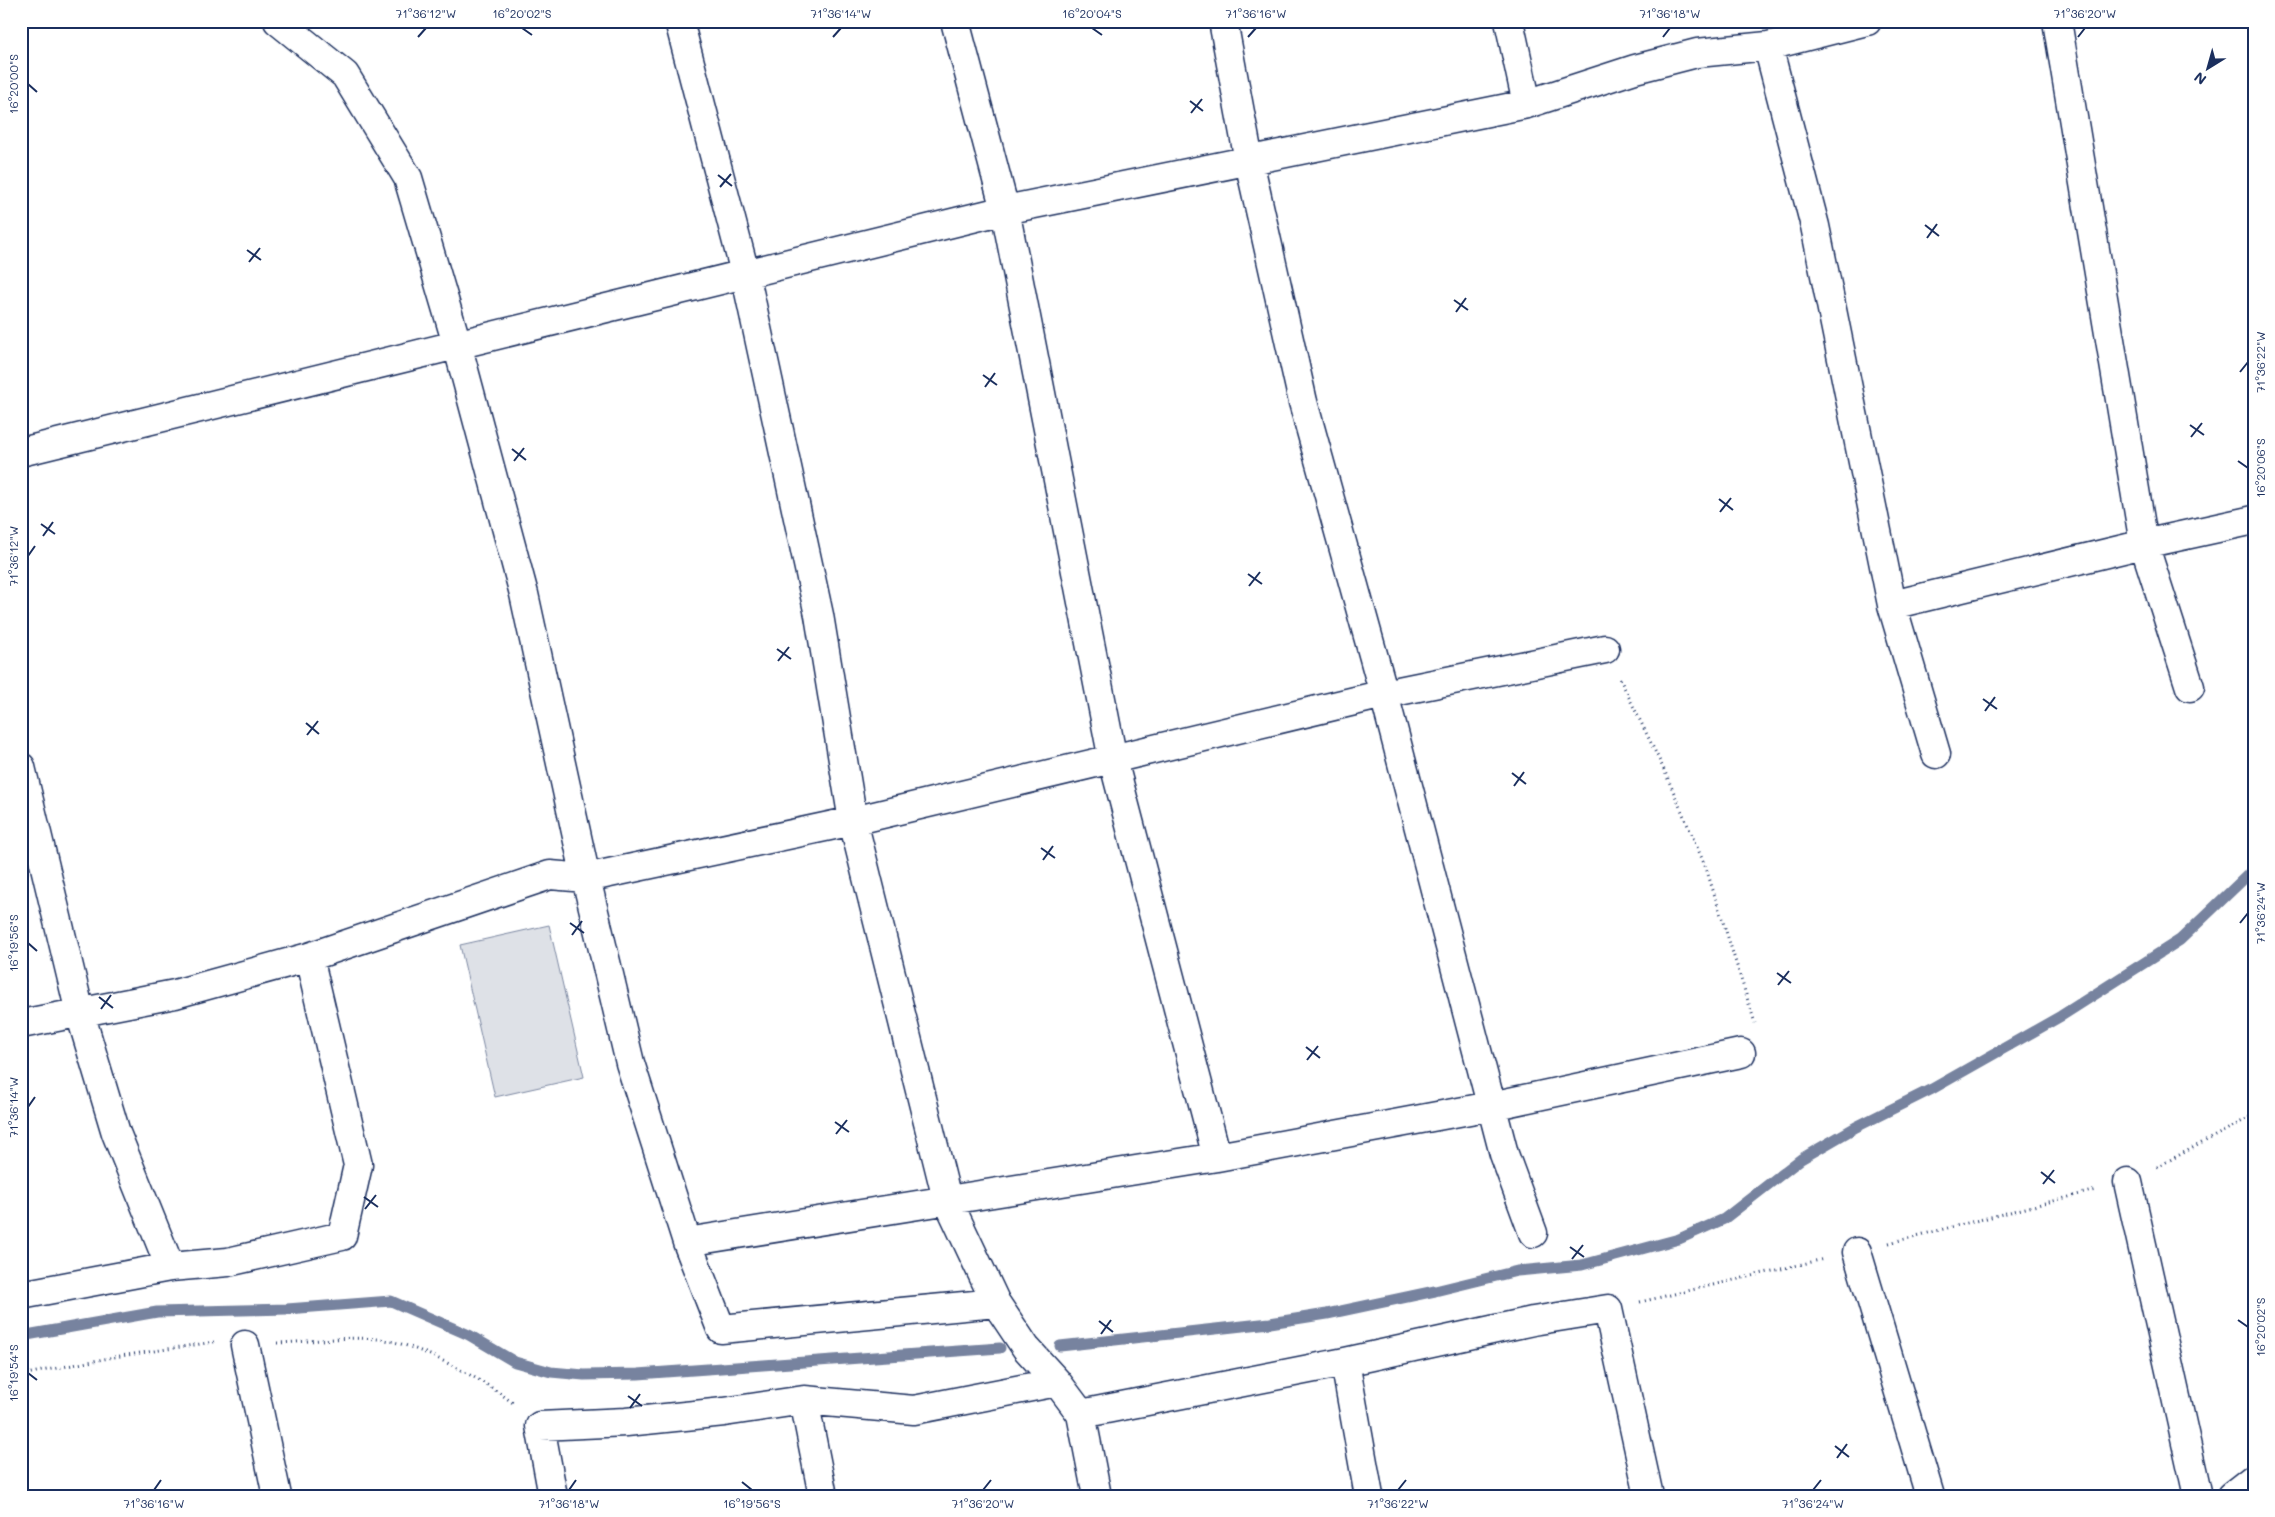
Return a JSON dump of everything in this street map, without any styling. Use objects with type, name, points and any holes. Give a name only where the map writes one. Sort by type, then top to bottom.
[{"type":"street","points":[[278,21],[345,75],[408,178],[456,344],[524,594],[586,878],[630,1062],[687,1242],[721,1329],[996,1303]]},
{"type":"street","points":[[679,21],[745,273],[820,615],[853,821],[946,1199],[996,1303],[1026,1348],[1057,1382],[1081,1414],[1098,1496]]},
{"type":"street","points":[[955,21],[1005,210],[1113,760],[1217,1157]]},
{"type":"street","points":[[1223,21],[1249,161],[1303,402],[1384,694],[1504,1154],[1533,1234]]},
{"type":"street","points":[[1509,21],[1527,104]]},
{"type":"street","points":[[21,452],[1005,210],[1527,104],[1635,69],[1697,53],[1768,46],[1867,21]]},
{"type":"street","points":[[2057,21],[2144,544],[2190,687]]},
{"type":"street","points":[[1768,46],[1815,226],[1892,606],[1936,754]]},
{"type":"street","points":[[1892,606],[2144,544],[2254,520]]},
{"type":"street","points":[[21,1024],[174,994],[309,957],[550,875],[586,878],[853,821],[1384,694],[1605,649]]},
{"type":"street","points":[[21,767],[80,1013],[116,1133],[170,1267]]},
{"type":"street","points":[[21,1295],[170,1267],[228,1262],[342,1236],[358,1165],[309,957]]},
{"type":"street","points":[[687,1242],[1217,1157],[1491,1106],[1741,1053]]},
{"type":"street","points":[[2128,1182],[2198,1496]]},
{"type":"street","points":[[1858,1252],[1930,1496]]},
{"type":"street","points":[[1081,1414],[1345,1362],[1533,1321],[1608,1309],[1649,1496]]},
{"type":"street","points":[[245,1345],[277,1496]]},
{"type":"street","points":[[1345,1362],[1369,1496]]},
{"type":"street","points":[[552,1496],[540,1426],[626,1422],[724,1412],[804,1400],[914,1410],[1057,1382]]},
{"type":"street","points":[[804,1400],[823,1496]]},
{"type":"street","points":[[2231,1496],[2254,1478]]},
{"type":"path","points":[[1605,649],[1665,772],[1706,868],[1758,1032],[1741,1053]]},
{"type":"path","points":[[1608,1309],[1858,1252],[2128,1182],[2254,1115]]},
{"type":"path","points":[[21,1375],[114,1357],[212,1342],[245,1345],[376,1338],[400,1342],[453,1366],[509,1400],[540,1426]]},
{"type":"shaded area","points":[[549,925],[584,1077],[495,1097],[460,945]]},
{"type":"waterway","points":[[1060,1346],[1270,1323],[1327,1314],[1517,1271],[1582,1265],[1679,1239],[1724,1219],[1801,1159],[1856,1127],[1932,1089],[2061,1016],[2180,940],[2254,869]]},
{"type":"waterway","points":[[21,1336],[157,1312],[287,1309],[391,1301],[469,1335],[515,1362],[551,1372],[584,1375],[638,1374],[1000,1348]]}]
